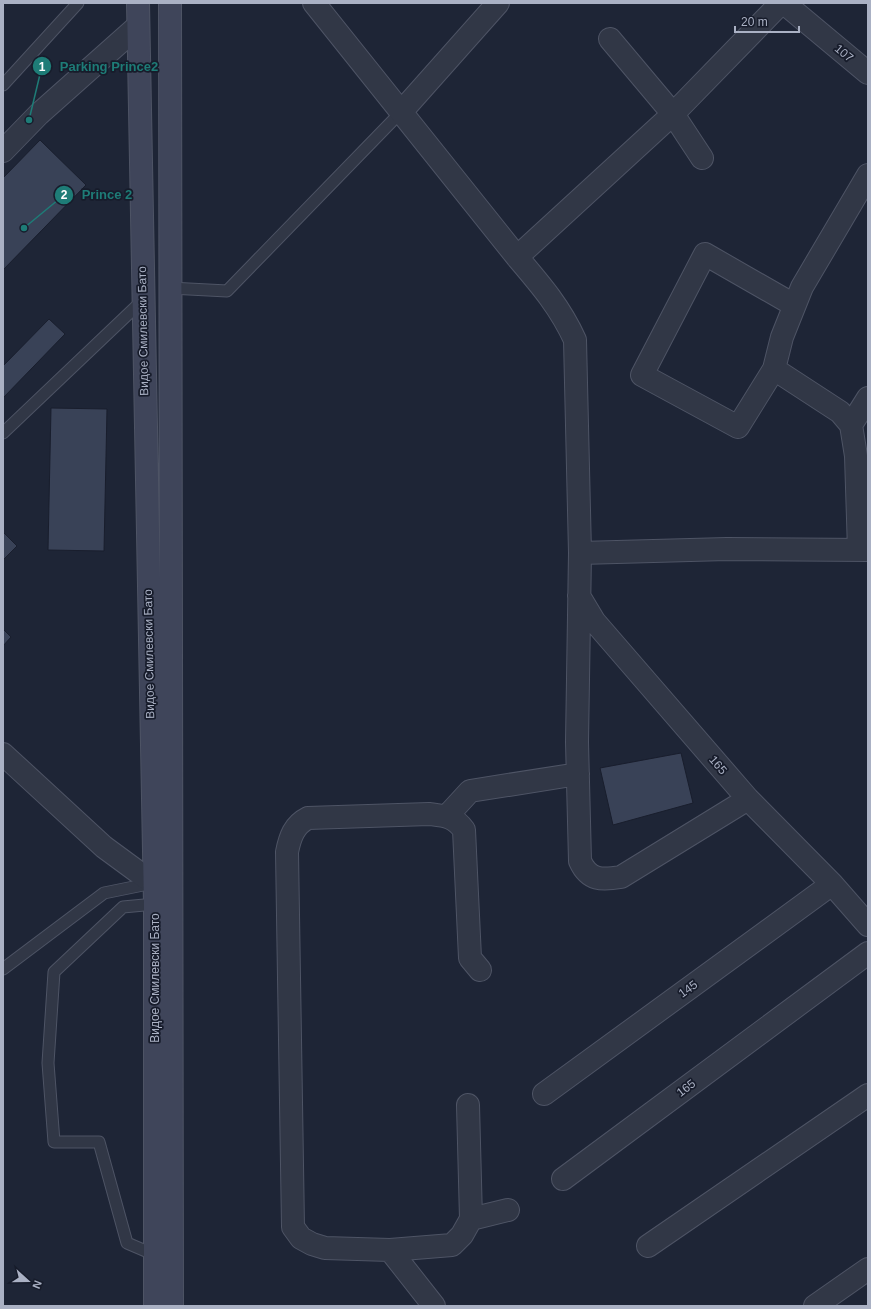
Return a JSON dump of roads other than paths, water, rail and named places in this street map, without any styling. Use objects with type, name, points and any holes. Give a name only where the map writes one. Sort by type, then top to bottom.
[{"type":"street","name":"Видое Смилевски Бато","points":[[138,3],[142,300],[155,904],[154,1306]]},
{"type":"street","name":"Видое Смилевски Бато","points":[[170,3],[172,1306]]},
{"type":"street","points":[[314,3],[549,294],[568,324],[575,340],[580,553],[577,742],[580,861],[588,874],[599,879],[621,877],[748,799]]},
{"type":"street","points":[[402,111],[498,3]]},
{"type":"street","points":[[517,256],[672,114],[783,3]]},
{"type":"street","name":"107","points":[[783,3],[868,73]]},
{"type":"street","points":[[3,151],[39,114],[138,26]]},
{"type":"street","points":[[610,39],[672,114],[702,158]]},
{"type":"street","points":[[794,305],[705,254],[642,375],[738,427],[774,369],[782,336],[802,287],[868,175]]},
{"type":"street","points":[[580,553],[727,549],[864,550],[856,456],[851,425],[840,412],[774,369]]},
{"type":"street","points":[[851,425],[868,398]]},
{"type":"street","name":"165","points":[[579,596],[594,621],[748,799],[832,884],[868,925]]},
{"type":"street","points":[[3,754],[104,848],[154,883]]},
{"type":"street","points":[[447,816],[470,791],[578,774]]},
{"type":"street","points":[[468,1105],[471,1219],[462,1235],[452,1245],[390,1250],[325,1248],[300,1238],[292,1227],[287,852],[290,839],[295,828],[300,822],[308,818],[429,814],[447,816],[458,822],[464,830],[470,958],[480,970]]},
{"type":"street","name":"145","points":[[544,1094],[832,884]]},
{"type":"street","name":"165","points":[[563,1179],[868,953]]},
{"type":"street","points":[[648,1246],[868,1095]]},
{"type":"street","points":[[471,1219],[508,1210]]},
{"type":"street","points":[[390,1250],[434,1306]]},
{"type":"street","points":[[815,1306],[868,1269]]},
{"type":"lane","points":[[3,85],[78,3]]},
{"type":"lane","points":[[170,288],[227,291],[402,111]]},
{"type":"lane","points":[[3,434],[142,300]]},
{"type":"lane","points":[[3,969],[104,893],[154,883]]},
{"type":"lane","points":[[155,904],[123,907],[54,972],[48,1063],[54,1142],[99,1142],[127,1243],[155,1255]]},
{"type":"place","name":"Parking Prince2","points":[[29,120]]},
{"type":"place","name":"Prince 2","points":[[24,228]]}]
